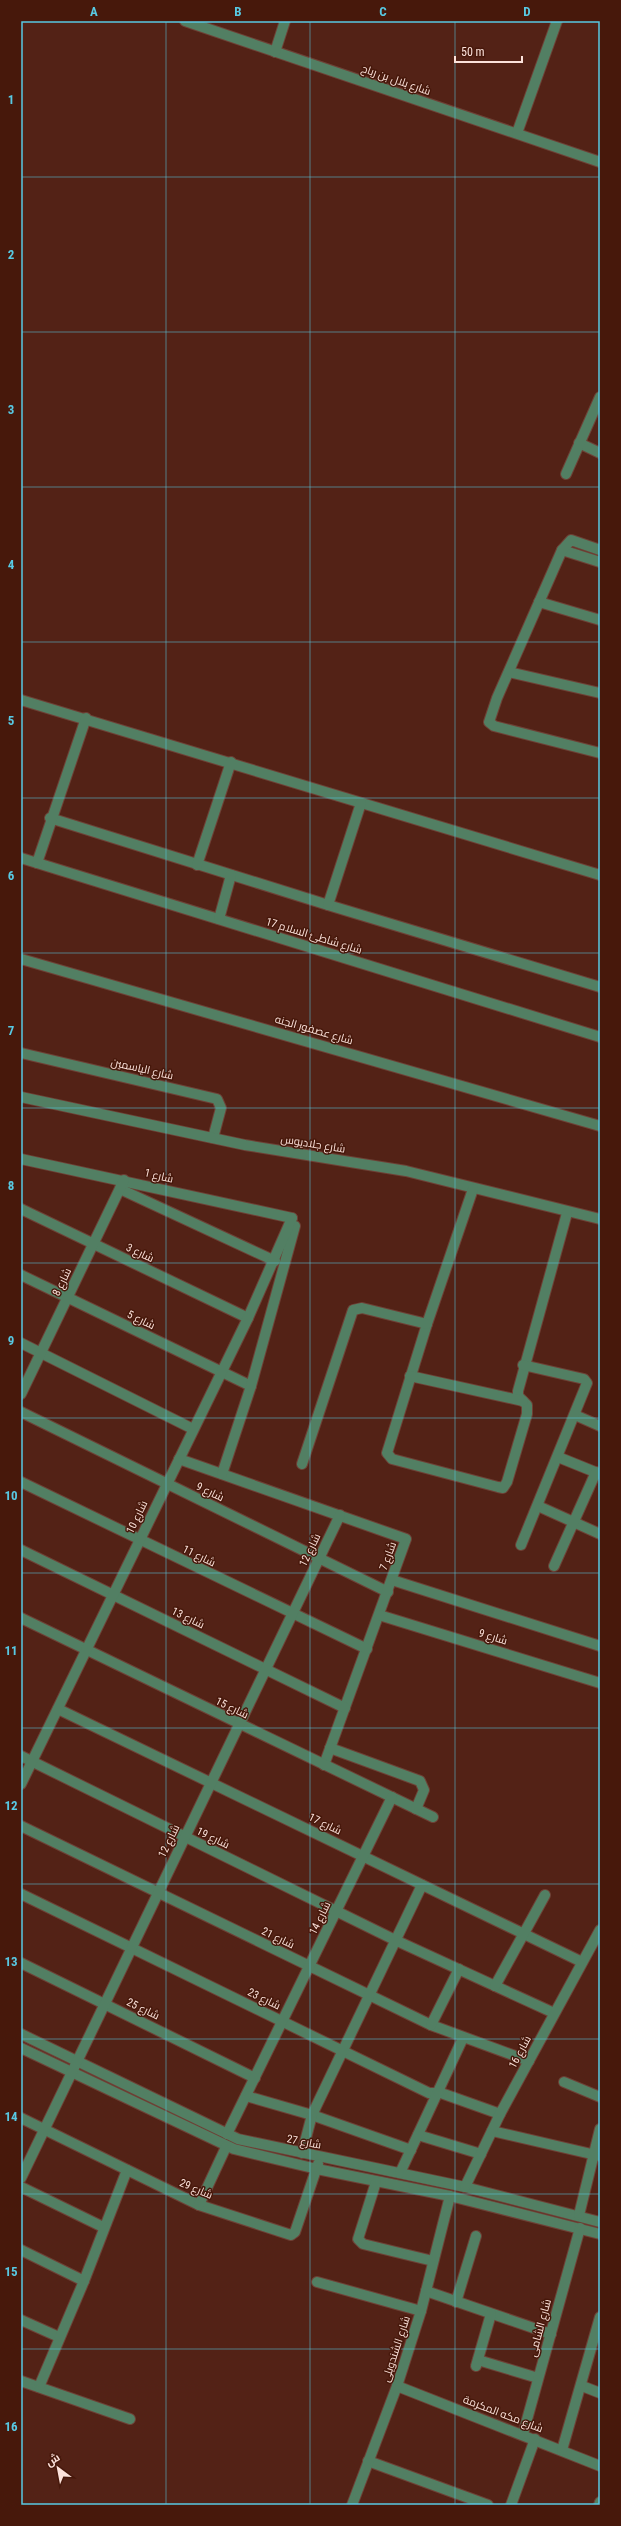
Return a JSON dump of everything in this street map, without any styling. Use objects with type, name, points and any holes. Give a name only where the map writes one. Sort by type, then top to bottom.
[{"type":"street","name":"شارع بلال بن رباح","points":[[185,21],[599,160]]},
{"type":"street","points":[[275,52],[285,21]]},
{"type":"street","points":[[517,133],[557,21]]},
{"type":"street","points":[[566,474],[600,397]]},
{"type":"street","points":[[579,444],[600,453]]},
{"type":"street","points":[[600,550],[571,540],[562,550],[490,719],[491,724],[600,753]]},
{"type":"street","points":[[562,550],[600,562]]},
{"type":"street","points":[[539,602],[600,620]]},
{"type":"street","points":[[509,672],[600,693]]},
{"type":"street","points":[[21,700],[86,718],[600,875]]},
{"type":"street","points":[[37,863],[50,818],[86,718]]},
{"type":"street","points":[[197,865],[231,762]]},
{"type":"street","points":[[328,905],[361,803]]},
{"type":"street","points":[[50,818],[197,865],[600,986]]},
{"type":"street","name":"شارع شاطئ السلام 17","points":[[21,858],[600,1037]]},
{"type":"street","points":[[219,919],[231,875]]},
{"type":"street","name":"شارع عصفور الجنه","points":[[21,959],[600,1126]]},
{"type":"street","name":"شارع الياسمين","points":[[21,1053],[217,1099],[221,1108],[213,1138]]},
{"type":"street","name":"شارع جلاديوس","points":[[21,1097],[213,1138],[406,1171],[473,1190],[568,1213],[600,1219]]},
{"type":"street","name":"شارع 1","points":[[21,1159],[122,1185],[292,1218]]},
{"type":"street","points":[[122,1185],[275,1261]]},
{"type":"street","name":"شارع 8","points":[[21,1394],[122,1185]]},
{"type":"street","points":[[473,1190],[410,1376],[388,1447],[388,1456],[498,1487],[503,1488],[507,1482],[528,1409],[518,1396],[523,1365],[568,1213]]},
{"type":"street","name":"شارع 3","points":[[21,1209],[248,1318]]},
{"type":"street","points":[[222,1474],[251,1386],[295,1225],[292,1218]]},
{"type":"street","name":"شارع 10","points":[[21,1784],[248,1318],[275,1261],[292,1218]]},
{"type":"street","name":"شارع 5","points":[[21,1275],[251,1386]]},
{"type":"street","points":[[302,1464],[353,1310],[362,1308],[427,1324]]},
{"type":"street","points":[[21,1343],[193,1429]]},
{"type":"street","points":[[521,1545],[586,1389],[587,1383],[584,1379],[523,1365]]},
{"type":"street","points":[[410,1376],[523,1401]]},
{"type":"street","name":"شارع 9","points":[[21,1412],[388,1592]]},
{"type":"street","points":[[575,1416],[600,1426]]},
{"type":"street","points":[[554,1566],[598,1473],[558,1457]]},
{"type":"street","name":"شارع 7","points":[[179,1459],[406,1539],[392,1580],[600,1646]]},
{"type":"street","name":"شارع 11","points":[[21,1482],[367,1649]]},
{"type":"street","points":[[538,1506],[600,1534]]},
{"type":"street","name":"شارع 12","points":[[21,2178],[157,1892],[340,1515]]},
{"type":"street","name":"شارع 13","points":[[21,1550],[345,1708]]},
{"type":"street","points":[[324,1765],[392,1580]]},
{"type":"street","name":"شارع 9","points":[[379,1615],[600,1683]]},
{"type":"street","name":"شارع 15","points":[[21,1618],[433,1817]]},
{"type":"street","name":"شارع 17","points":[[58,1709],[582,1962]]},
{"type":"street","points":[[330,1748],[420,1781],[424,1790],[416,1809]]},
{"type":"street","name":"شارع 19","points":[[21,1756],[395,1940],[554,2013]]},
{"type":"street","name":"شارع 14","points":[[227,2134],[392,1798]]},
{"type":"street","name":"شارع 21","points":[[21,1826],[431,2025],[529,2061]]},
{"type":"street","points":[[302,2154],[312,2115],[368,1995],[422,1885]]},
{"type":"street","name":"شارع 23","points":[[21,1894],[342,2051],[437,2094],[444,2094],[500,2114]]},
{"type":"street","points":[[495,1986],[545,1895]]},
{"type":"street","name":"شارع 16","points":[[465,2187],[500,2114],[600,1930]]},
{"type":"street","name":"شارع 25","points":[[21,1963],[255,2078]]},
{"type":"street","points":[[431,2025],[459,1969]]},
{"type":"street","name":"شارع 27","points":[[21,2034],[227,2134],[256,2144],[465,2187],[600,2222]]},
{"type":"street","points":[[400,2173],[463,2038]]},
{"type":"street","points":[[21,2048],[226,2146],[317,2169],[450,2196],[600,2234]]},
{"type":"street","points":[[564,2082],[600,2097]]},
{"type":"street","points":[[246,2096],[312,2115],[411,2150]]},
{"type":"street","name":"شارع 29","points":[[21,2118],[198,2205],[291,2235],[295,2232],[321,2157]]},
{"type":"street","points":[[579,2216],[597,2155],[600,2128]]},
{"type":"street","points":[[492,2131],[597,2155]]},
{"type":"street","points":[[418,2134],[481,2154]]},
{"type":"street","points":[[198,2205],[226,2146]]},
{"type":"street","points":[[38,2387],[84,2281],[103,2227],[127,2170]]},
{"type":"street","points":[[376,2182],[358,2239],[364,2244],[433,2261]]},
{"type":"street","points":[[21,2187],[103,2227]]},
{"type":"street","name":"شارع الشندويلى","points":[[352,2505],[397,2386],[421,2311],[450,2196]]},
{"type":"street","name":"شارع الشامى","points":[[522,2434],[580,2228]]},
{"type":"street","points":[[456,2302],[476,2236]]},
{"type":"street","points":[[21,2250],[84,2281]]},
{"type":"street","points":[[317,2282],[421,2311]]},
{"type":"street","points":[[426,2291],[551,2334]]},
{"type":"street","points":[[492,2314],[477,2363],[538,2378]]},
{"type":"street","points":[[562,2450],[582,2386],[600,2318]]},
{"type":"street","points":[[21,2320],[59,2337]]},
{"type":"street","points":[[21,2381],[65,2395],[130,2419]]},
{"type":"street","name":"شارع مكه المكرمة","points":[[397,2386],[535,2439],[600,2466]]},
{"type":"street","points":[[582,2386],[600,2393]]},
{"type":"street","points":[[511,2505],[535,2439]]},
{"type":"street","points":[[368,2461],[488,2505]]}]
